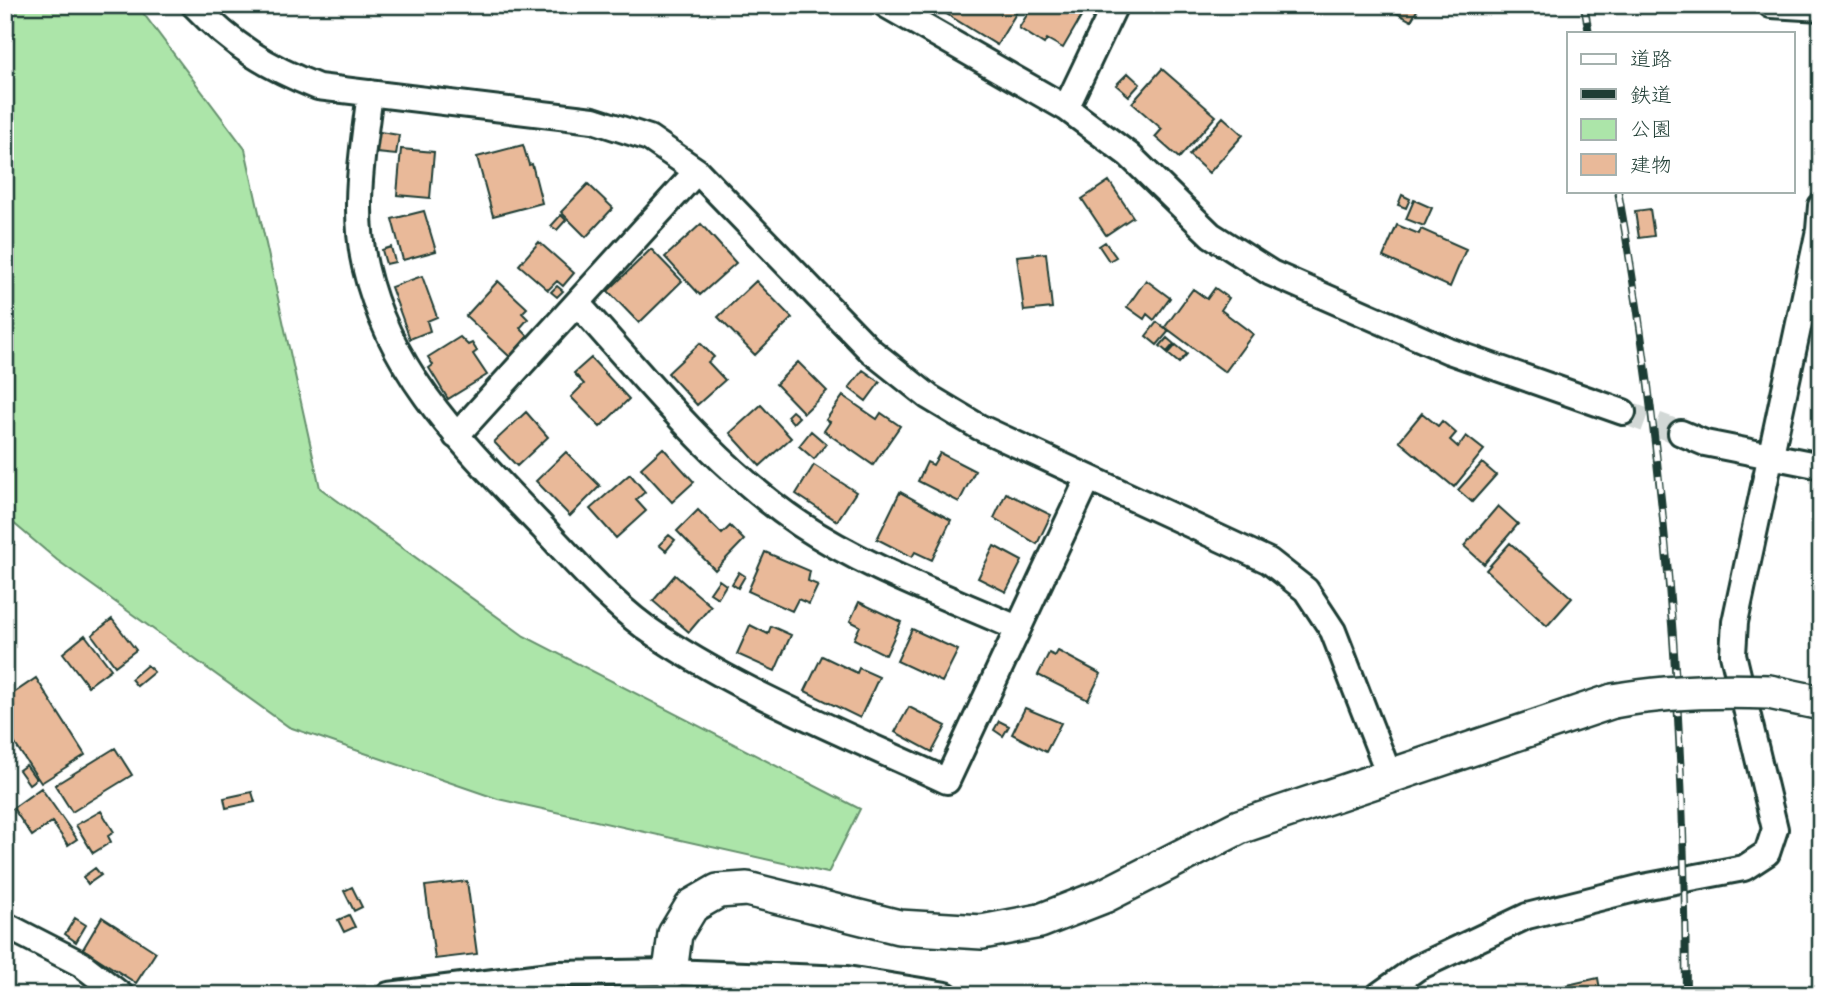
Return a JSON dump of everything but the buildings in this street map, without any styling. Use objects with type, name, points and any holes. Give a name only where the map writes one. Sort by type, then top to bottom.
[{"type":"street","points":[[194,5],[244,51],[276,71],[318,87],[593,120],[649,138],[697,171],[871,351],[919,390],[979,427],[1269,561],[1306,590],[1333,631],[1390,777]]},
{"type":"street","points":[[886,5],[1066,108],[1129,155],[1211,235],[1270,273],[1449,351],[1623,412]]},
{"type":"street","points":[[1066,108],[1115,5]]},
{"type":"street","points":[[1771,5],[1821,8]]},
{"type":"street","points":[[370,93],[358,186],[365,264],[383,324],[417,387],[456,436],[573,560],[656,636],[721,676],[947,781],[1088,479]]},
{"type":"street","points":[[456,436],[697,171]]},
{"type":"street","points":[[1378,995],[1417,968],[1527,916],[1643,887],[1744,868],[1767,853],[1775,829],[1733,653],[1735,622],[1819,230],[1821,206]]},
{"type":"street","points":[[577,303],[725,464],[800,524],[842,549],[1017,628]]},
{"type":"street","points":[[1681,433],[1705,443],[1821,466]]},
{"type":"street","points":[[670,972],[675,933],[692,906],[718,891],[747,889],[899,928],[982,932],[1040,921],[1104,896],[1238,827],[1614,701],[1670,692],[1769,692],[1821,702]]},
{"type":"street","points":[[5,925],[82,964],[121,995]]},
{"type":"street","points":[[389,995],[558,974],[670,972],[847,979],[946,995]]},
{"type":"green space","points":[[5,5],[137,5],[245,149],[320,488],[524,636],[860,809],[828,873],[498,799],[289,727],[57,560],[5,516]]},
{"type":"tunnel","points":[[1623,412],[1681,433]]},
{"type":"railway","points":[[1584,5],[1589,32]]},
{"type":"railway","points":[[1618,192],[1649,391],[1670,591],[1682,793],[1686,995]]}]
